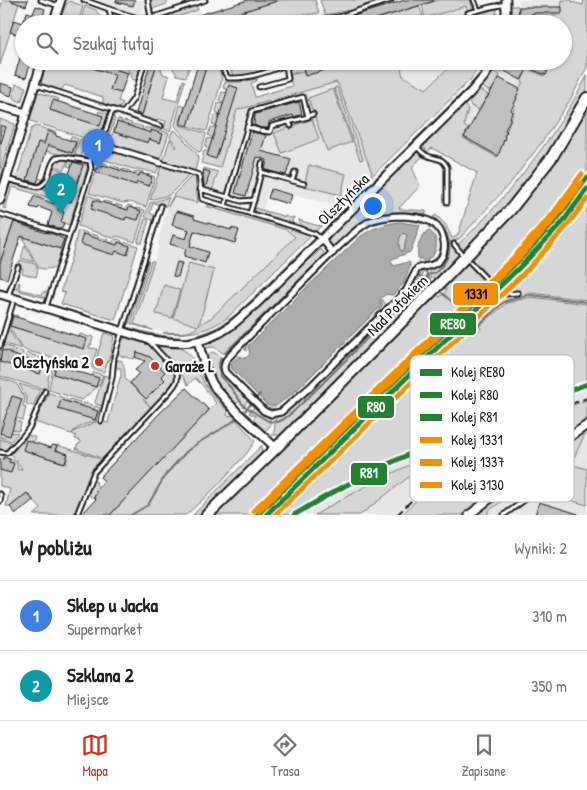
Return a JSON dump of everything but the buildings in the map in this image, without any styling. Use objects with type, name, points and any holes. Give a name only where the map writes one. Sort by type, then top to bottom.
[{"type":"main road","name":"Nad Potokiem","points":[[207,515],[276,448],[512,209],[552,157],[587,98]]},
{"type":"street","points":[[506,2],[506,15]]},
{"type":"street","points":[[56,15],[60,3]]},
{"type":"street","points":[[0,200],[39,70]]},
{"type":"street","name":"Olsztyńska","points":[[8,296],[122,331],[166,342],[181,344],[198,341],[218,334],[231,326],[256,304],[474,90],[488,70]]},
{"type":"street","points":[[0,106],[26,113]]},
{"type":"street","points":[[103,145],[161,163]]},
{"type":"street","points":[[390,216],[415,217],[432,222],[440,229],[444,244],[442,254],[436,263],[417,269],[406,291],[299,397],[282,412],[276,414],[267,413],[225,372],[226,360],[333,253],[366,224],[376,219],[390,216]]},
{"type":"street","points":[[322,239],[333,253]]},
{"type":"street","points":[[198,341],[205,367],[212,383],[237,412],[276,448]]},
{"type":"street","points":[[574,434],[587,425]]},
{"type":"street","points":[[469,515],[486,502]]},
{"type":"lane","points":[[41,0],[60,3]]},
{"type":"lane","points":[[84,0],[128,15]]},
{"type":"lane","points":[[148,0],[150,15]]},
{"type":"lane","points":[[160,15],[205,0]]},
{"type":"lane","points":[[345,15],[392,0]]},
{"type":"lane","points":[[474,0],[478,10]]},
{"type":"lane","points":[[468,13],[506,2]]},
{"type":"lane","points":[[109,9],[110,15]]},
{"type":"lane","points":[[123,113],[134,98],[143,70]]},
{"type":"lane","points":[[223,70],[228,78],[240,79],[274,70]]},
{"type":"lane","points":[[259,87],[288,79],[287,70]]},
{"type":"lane","points":[[35,85],[161,126]]},
{"type":"lane","points":[[225,206],[252,111],[303,97],[308,116]]},
{"type":"lane","points":[[46,308],[91,168],[90,162],[96,143],[106,129],[114,110]]},
{"type":"lane","points":[[247,126],[270,132],[272,126],[313,114]]},
{"type":"lane","points":[[289,122],[291,126]]},
{"type":"lane","points":[[416,146],[424,154],[443,160],[447,168],[447,202]]},
{"type":"lane","points":[[6,179],[38,187],[45,183],[53,161],[56,158],[64,157],[90,162]]},
{"type":"lane","points":[[161,163],[198,175],[202,199],[308,231],[322,239]]},
{"type":"lane","points":[[250,213],[262,163]]},
{"type":"lane","points":[[261,172],[304,184]]},
{"type":"lane","points":[[292,181],[295,172]]},
{"type":"lane","points":[[200,189],[241,201],[254,200]]},
{"type":"lane","points":[[101,421],[112,378],[114,357],[161,206]]},
{"type":"lane","points":[[0,214],[68,235]]},
{"type":"lane","points":[[454,244],[462,253]]},
{"type":"lane","points":[[470,262],[491,284]]},
{"type":"lane","points":[[0,346],[8,296],[18,266]]},
{"type":"lane","points":[[498,290],[504,294],[518,293]]},
{"type":"lane","points":[[78,512],[94,472],[169,392],[178,378],[173,367],[147,338]]},
{"type":"lane","points":[[0,452],[8,452],[29,428],[45,391]]},
{"type":"lane","points":[[0,494],[0,501]]},
{"type":"lane","points":[[504,515],[522,502]]},
{"type":"shaded area","points":[[3,0],[20,0],[0,65],[0,9]]},
{"type":"shaded area","points":[[96,0],[145,0],[141,13]]},
{"type":"shaded area","points":[[151,0],[167,0],[167,4],[152,9]]},
{"type":"shaded area","points":[[281,0],[315,0],[319,13],[306,15],[230,15]]},
{"type":"shaded area","points":[[320,0],[374,0],[374,2],[350,10],[325,15]]},
{"type":"shaded area","points":[[438,0],[470,0],[473,10],[468,12],[466,6],[435,15],[424,15],[422,5]]},
{"type":"shaded area","points":[[519,0],[562,0],[562,15],[518,15]]},
{"type":"shaded area","points":[[562,0],[572,0],[572,2],[583,5],[584,0],[587,0],[587,67],[570,100],[542,142],[512,181],[460,238],[453,242],[446,241],[432,219],[436,215],[445,224],[452,238],[457,236],[477,173],[432,148],[427,152],[424,144],[464,104],[468,109],[464,125],[468,130],[463,138],[497,157],[505,138],[508,124],[514,113],[514,104],[525,74],[517,70],[530,70],[545,76],[548,70],[572,70],[572,15],[561,15]]},
{"type":"shaded area","points":[[69,1],[83,6],[80,15],[62,15]]},
{"type":"shaded area","points":[[196,5],[198,10],[183,15],[171,15],[174,14],[174,11]]},
{"type":"shaded area","points":[[85,6],[96,10],[99,15],[82,15]]},
{"type":"shaded area","points":[[419,6],[423,15],[390,15]]},
{"type":"shaded area","points":[[466,6],[468,15],[436,15]]},
{"type":"shaded area","points":[[518,6],[519,15],[510,15],[510,8]]},
{"type":"shaded area","points":[[497,8],[497,15],[469,15]]},
{"type":"shaded area","points":[[45,70],[99,70],[115,75],[111,90],[121,93],[118,101],[123,103],[121,107],[117,108],[103,104],[103,97],[65,85],[60,91],[40,85]]},
{"type":"shaded area","points":[[117,70],[129,70],[128,73]]},
{"type":"shaded area","points":[[130,70],[140,70],[137,78],[135,80],[132,79]]},
{"type":"shaded area","points":[[155,70],[161,70],[163,74],[169,76],[163,98],[177,101],[183,80],[185,81],[170,131],[164,129],[166,121],[158,119],[155,122],[133,115],[133,112],[142,115]]},
{"type":"shaded area","points":[[174,70],[188,70],[186,77],[177,75]]},
{"type":"shaded area","points":[[205,70],[219,70],[222,80],[207,130],[188,126]]},
{"type":"shaded area","points":[[231,70],[261,70],[261,72],[233,76]]},
{"type":"shaded area","points":[[289,70],[401,70],[403,76],[426,89],[446,70],[477,70],[471,79],[316,231],[301,226],[299,219],[319,226],[372,173],[337,82],[237,110],[220,168],[201,163],[204,151],[209,151],[205,147],[207,139],[213,138],[208,135],[211,127],[216,128],[212,124],[215,115],[220,116],[216,112],[218,103],[223,104],[219,100],[222,92],[228,93],[229,90],[223,88],[225,82],[257,79],[257,81],[251,83],[255,97],[292,86],[289,75],[304,72],[289,74]]},
{"type":"shaded area","points":[[401,70],[446,70],[426,89],[403,76]]},
{"type":"shaded area","points":[[481,70],[484,70],[468,89],[377,180],[361,192],[467,88]]},
{"type":"shaded area","points":[[548,70],[546,76],[525,74],[514,104],[514,113],[508,123],[505,138],[497,157],[463,138],[468,130],[464,122],[468,109],[498,71]]},
{"type":"shaded area","points":[[494,71],[500,75],[490,92],[482,85]]},
{"type":"shaded area","points":[[587,76],[587,89],[581,103],[552,151],[511,205],[437,281],[433,277],[431,279],[430,270],[423,271],[423,275],[419,275],[418,279],[429,282],[427,284],[430,288],[287,430],[280,435],[271,435],[274,432],[276,417],[283,414],[320,381],[411,289],[413,283],[422,285],[423,282],[414,280],[419,271],[435,266],[448,246],[453,246],[460,254],[463,252],[457,245],[492,210],[532,162],[561,120]]},
{"type":"shaded area","points":[[337,82],[372,173],[339,206],[268,188],[263,210],[212,196],[237,110]]},
{"type":"shaded area","points":[[16,84],[26,87],[21,102],[13,98]]},
{"type":"shaded area","points":[[337,87],[363,159],[360,160],[334,88]]},
{"type":"shaded area","points":[[333,89],[352,142],[327,151],[308,98]]},
{"type":"shaded area","points":[[480,90],[488,95],[479,110],[471,106],[468,100]]},
{"type":"shaded area","points":[[38,92],[59,99],[58,101],[53,100],[50,110],[100,125],[103,116],[98,114],[99,111],[109,114],[104,127],[94,141],[31,121]]},
{"type":"shaded area","points":[[180,105],[185,107],[179,125],[206,134],[201,151],[198,152],[175,125]]},
{"type":"shaded area","points":[[587,106],[587,171],[542,230],[493,281],[470,259]]},
{"type":"shaded area","points":[[112,116],[115,119],[111,131],[101,144],[98,143],[107,130]]},
{"type":"shaded area","points":[[0,119],[15,124],[0,172]]},
{"type":"shaded area","points":[[118,119],[122,121],[122,124],[124,121],[132,123],[131,127],[134,124],[143,127],[143,131],[145,128],[153,128],[169,133],[160,160],[105,143],[113,133]]},
{"type":"shaded area","points":[[312,119],[319,139],[282,153],[274,133]]},
{"type":"shaded area","points":[[17,124],[19,124],[0,188],[0,179]]},
{"type":"shaded area","points":[[36,126],[56,132],[55,134],[48,132],[44,144],[39,142],[27,180],[36,183],[38,178],[45,180],[38,186],[15,179],[31,129]]},
{"type":"shaded area","points":[[173,130],[197,154],[198,159],[195,171],[163,161],[170,139],[174,147],[176,148],[177,146],[170,137]]},
{"type":"shaded area","points":[[71,136],[78,139],[73,157],[46,151],[48,145],[72,153],[76,143],[70,140]]},
{"type":"shaded area","points":[[80,139],[86,141],[81,157],[74,157]]},
{"type":"shaded area","points":[[111,150],[159,166],[156,173],[133,169],[102,159],[102,156]]},
{"type":"shaded area","points":[[416,151],[423,156],[412,167],[420,186],[399,208],[426,211],[426,215],[381,216],[336,246],[333,246],[328,241],[332,235]]},
{"type":"shaded area","points":[[56,159],[68,160],[64,169],[53,165]]},
{"type":"shaded area","points":[[69,161],[73,162],[71,167],[67,166]]},
{"type":"shaded area","points":[[73,162],[88,166],[69,225],[64,223],[61,231],[48,226],[53,227],[60,201],[12,187],[5,209],[3,208],[11,182],[57,194],[61,201],[58,193],[62,194],[61,198],[71,201],[82,166]]},
{"type":"shaded area","points":[[99,162],[110,167],[111,165],[120,168],[119,170],[121,171],[123,169],[133,174],[138,171],[155,177],[146,207],[130,202],[123,203],[89,193]]},
{"type":"shaded area","points":[[309,165],[346,174],[341,195],[304,186]]},
{"type":"shaded area","points":[[161,166],[190,175],[169,195],[150,200]]},
{"type":"shaded area","points":[[53,167],[64,171],[60,181],[49,178]]},
{"type":"shaded area","points":[[204,168],[218,172],[212,191],[201,188]]},
{"type":"shaded area","points":[[587,171],[587,192],[557,231],[433,355],[415,355],[519,255],[560,208]]},
{"type":"shaded area","points":[[192,176],[195,177],[198,203],[174,197],[168,206],[174,194]]},
{"type":"shaded area","points":[[49,180],[60,183],[57,192],[42,188]]},
{"type":"shaded area","points":[[587,192],[587,300],[531,293],[506,300],[478,324],[472,317],[557,231]]},
{"type":"shaded area","points":[[88,195],[100,200],[100,202],[112,203],[111,205],[114,206],[116,204],[125,209],[128,205],[135,209],[145,210],[135,242],[118,236],[113,238],[78,226]]},
{"type":"shaded area","points":[[169,197],[166,206],[153,203],[150,213],[154,215],[153,220],[145,217],[150,203]]},
{"type":"shaded area","points":[[174,197],[273,225],[287,230],[295,237],[212,317],[199,325],[195,330],[173,333],[134,325],[159,245],[157,244],[168,206]]},
{"type":"shaded area","points":[[353,201],[344,212],[339,214]]},
{"type":"shaded area","points":[[207,205],[213,205],[312,235],[227,318],[212,327],[197,332],[163,333],[191,331],[198,326],[173,318],[189,263],[214,270],[199,325],[212,317],[295,237],[287,230]]},
{"type":"shaded area","points":[[254,208],[290,218],[294,217],[291,224],[255,213]]},
{"type":"shaded area","points":[[4,218],[14,221],[0,263],[0,220]]},
{"type":"shaded area","points":[[404,218],[420,220],[423,224],[406,220],[393,220],[381,222],[364,229],[247,344],[246,351],[244,347],[246,342],[359,231],[370,224],[380,221]]},
{"type":"shaded area","points":[[145,219],[149,220],[142,243],[138,242],[138,240]]},
{"type":"shaded area","points":[[399,222],[420,225],[410,252],[390,260],[394,266],[410,263],[404,283],[393,295],[386,294],[380,299],[381,305],[379,308],[296,391],[276,406],[266,404],[232,369],[231,363],[239,356],[246,358],[250,354],[248,346],[360,237],[383,225]],"holes":[[[403,233],[407,235],[404,250],[401,251],[400,237]]]},
{"type":"shaded area","points":[[432,225],[441,239],[442,248],[441,252],[434,262],[421,265],[417,262],[425,263],[432,260],[440,250],[441,243],[439,237],[435,231],[428,227]]},
{"type":"shaded area","points":[[78,230],[87,233],[87,236],[90,234],[99,236],[98,239],[100,240],[102,238],[109,240],[109,243],[118,239],[124,244],[126,242],[138,246],[115,320],[61,304],[65,293],[61,292],[61,290]]},
{"type":"shaded area","points":[[428,230],[436,239],[436,246],[432,257],[429,257],[427,262],[424,263],[422,259],[418,259],[418,249],[419,242]]},
{"type":"shaded area","points":[[403,233],[407,235],[404,250],[400,251],[399,242]]},
{"type":"shaded area","points":[[22,237],[61,249],[56,268],[39,268]]},
{"type":"shaded area","points":[[315,238],[233,321],[214,332],[198,338],[188,339],[216,328],[234,316]]},
{"type":"shaded area","points":[[25,245],[34,262],[21,258]]},
{"type":"shaded area","points":[[321,249],[324,253],[323,259],[226,355],[214,347],[204,348],[204,345],[209,341],[227,334],[239,325],[301,265]]},
{"type":"shaded area","points":[[20,260],[35,264],[38,269],[36,277],[22,273],[23,269],[19,264]]},
{"type":"shaded area","points":[[149,261],[129,324],[127,323],[146,263]]},
{"type":"shaded area","points":[[151,261],[154,261],[134,324],[153,330],[131,324]]},
{"type":"shaded area","points":[[467,262],[490,284],[415,355],[410,355],[410,361],[398,373],[251,515],[215,515],[435,293],[440,297],[446,291],[443,287]]},
{"type":"shaded area","points":[[19,282],[19,289],[42,295],[44,291],[47,292],[46,298],[13,289],[14,287],[17,288]]},
{"type":"shaded area","points":[[164,285],[180,290],[172,318],[156,314]]},
{"type":"shaded area","points":[[531,297],[587,304],[587,382],[574,387],[574,355],[432,355],[467,321],[478,331],[481,329],[479,326],[507,303]]},
{"type":"shaded area","points":[[382,299],[385,303],[385,308],[304,391],[282,409],[271,411],[265,409],[261,403],[276,409],[305,387],[377,313],[382,306]]},
{"type":"shaded area","points":[[11,314],[18,316],[17,318],[13,317],[10,326],[84,348],[79,337],[80,334],[92,336],[89,348],[97,349],[91,369],[25,350],[21,347],[8,325]]},
{"type":"shaded area","points":[[127,327],[160,335],[181,337],[181,340],[164,339],[130,330]]},
{"type":"shaded area","points":[[8,329],[21,349],[3,343]]},
{"type":"shaded area","points":[[104,333],[114,336],[111,353],[104,372],[93,369]]},
{"type":"shaded area","points":[[129,336],[145,341],[173,370],[176,378],[167,392],[152,408],[143,399],[152,409],[104,459],[76,449],[81,441],[75,439],[76,436],[72,434],[98,421],[108,423],[121,378],[121,368],[116,368],[117,360],[121,360],[123,364],[125,379],[146,399],[163,380],[147,356],[137,352],[134,359],[118,354],[122,340]]},
{"type":"shaded area","points":[[156,344],[182,347],[194,361],[208,390],[228,411],[227,415],[232,415],[255,441],[247,453],[214,489],[186,515],[110,515],[216,403],[195,378],[188,385],[180,372]]},
{"type":"shaded area","points":[[2,345],[13,348],[11,354],[13,355],[15,350],[23,352],[22,358],[25,358],[27,353],[36,356],[34,361],[37,362],[39,357],[46,359],[49,373],[47,390],[0,376],[0,352]]},
{"type":"shaded area","points":[[213,352],[221,357],[221,370],[223,373],[247,397],[245,399],[248,399],[244,407],[239,401],[236,404],[212,376],[205,355]]},
{"type":"shaded area","points":[[49,359],[64,364],[63,367],[56,365],[54,374],[96,387],[98,378],[92,376],[94,372],[103,375],[100,384],[82,400],[49,390],[52,373]]},
{"type":"shaded area","points":[[410,361],[410,377],[269,515],[251,515]]},
{"type":"shaded area","points":[[104,375],[110,377],[102,406],[95,402]]},
{"type":"shaded area","points":[[410,377],[410,451],[362,474],[290,515],[269,515]]},
{"type":"shaded area","points":[[0,378],[16,383],[25,399],[23,406],[26,407],[23,420],[16,418],[21,423],[19,431],[12,429],[11,432],[18,433],[11,441],[0,437]]},
{"type":"shaded area","points":[[587,382],[587,400],[574,405],[574,387]]},
{"type":"shaded area","points":[[19,384],[40,390],[33,406],[26,404],[27,399]]},
{"type":"shaded area","points":[[49,393],[67,399],[67,402],[70,399],[80,402],[79,405],[81,406],[83,403],[92,405],[92,409],[95,406],[100,408],[96,421],[79,427],[71,434],[35,422]]},
{"type":"shaded area","points":[[587,400],[587,419],[574,428],[574,405]]},
{"type":"shaded area","points":[[255,406],[270,417],[270,426],[265,431],[252,420],[256,416],[249,413]]},
{"type":"shaded area","points":[[582,432],[585,434],[574,461],[574,438]]},
{"type":"shaded area","points":[[587,433],[587,469],[574,465],[576,453]]},
{"type":"shaded area","points":[[28,435],[35,437],[33,443],[25,450],[66,464],[68,454],[56,450],[57,445],[104,461],[86,486],[76,515],[34,515],[41,509],[27,493],[10,507],[6,506],[10,489],[0,486],[0,470],[13,463],[9,462],[10,459],[16,461],[18,470],[22,469],[11,454]]},
{"type":"shaded area","points":[[0,439],[15,444],[5,451],[0,450]]},
{"type":"shaded area","points":[[262,445],[261,453],[257,459],[227,490],[201,515],[193,515]]},
{"type":"shaded area","points":[[410,451],[410,465],[373,482],[315,515],[290,515],[362,474]]},
{"type":"shaded area","points":[[410,464],[410,476],[360,515],[315,515],[348,496]]},
{"type":"shaded area","points":[[574,465],[587,469],[587,505],[574,501]]},
{"type":"shaded area","points":[[410,477],[410,502],[415,502],[402,515],[360,515]]},
{"type":"shaded area","points":[[93,481],[97,482],[96,484],[99,487],[97,493],[92,498],[89,492]]},
{"type":"shaded area","points":[[574,501],[587,505],[587,515],[488,515],[488,511],[501,502]]},
{"type":"shaded area","points":[[415,502],[481,502],[464,515],[402,515]]},
{"type":"shaded area","points":[[491,502],[501,502],[488,511],[488,515],[474,515]]},
{"type":"waterway","points":[[337,245],[360,223],[375,216],[391,212],[425,214]]},
{"type":"waterway","points":[[417,276],[427,278],[427,275],[435,273],[448,255],[449,241],[447,235],[434,218]]},
{"type":"waterway","points":[[225,353],[322,258]]},
{"type":"waterway","points":[[426,270],[431,282]]},
{"type":"waterway","points":[[221,358],[218,366],[220,376],[244,406],[268,421],[278,422],[293,412],[322,384],[418,285]]},
{"type":"waterway","points":[[442,293],[460,309]]},
{"type":"waterway","points":[[471,321],[476,327],[503,303],[528,295],[587,302]]},
{"type":"waterway","points":[[131,515],[148,505],[166,474],[187,451],[231,423],[260,394]]},
{"type":"railway","points":[[574,403],[587,398]]},
{"type":"railway","points":[[397,515],[410,502]]},
{"type":"rail line","name":"1331","points":[[413,355],[516,255],[552,215],[582,174]]},
{"type":"rail line","name":"RE80","points":[[421,355],[520,259],[557,219],[587,178]]},
{"type":"rail line","name":"3130","points":[[419,355],[519,258],[555,218],[582,183]]},
{"type":"rail line","name":"R80","points":[[430,355],[562,223],[587,189]]},
{"type":"rail line","name":"1337","points":[[440,355],[529,268],[566,227],[587,199]]},
{"type":"rail line","name":"1331","points":[[253,511],[410,358]]},
{"type":"rail line","name":"3130","points":[[259,511],[410,364]]},
{"type":"rail line","name":"RE80","points":[[257,515],[410,366]]},
{"type":"rail line","name":"R80","points":[[266,515],[410,374]]},
{"type":"rail line","name":"1337","points":[[275,515],[410,384]]},
{"type":"rail line","name":"R81","points":[[574,389],[587,384]]},
{"type":"rail line","name":"R81","points":[[294,515],[355,481],[410,454]]},
{"type":"place","name":"Sklep u Jacka","points":[[98,170]]},
{"type":"place","name":"Szklana 2","points":[[61,214]]},
{"type":"place","name":"Olsztyńska 2","points":[[99,362]]},
{"type":"place","name":"Garaże L","points":[[155,366]]}]
